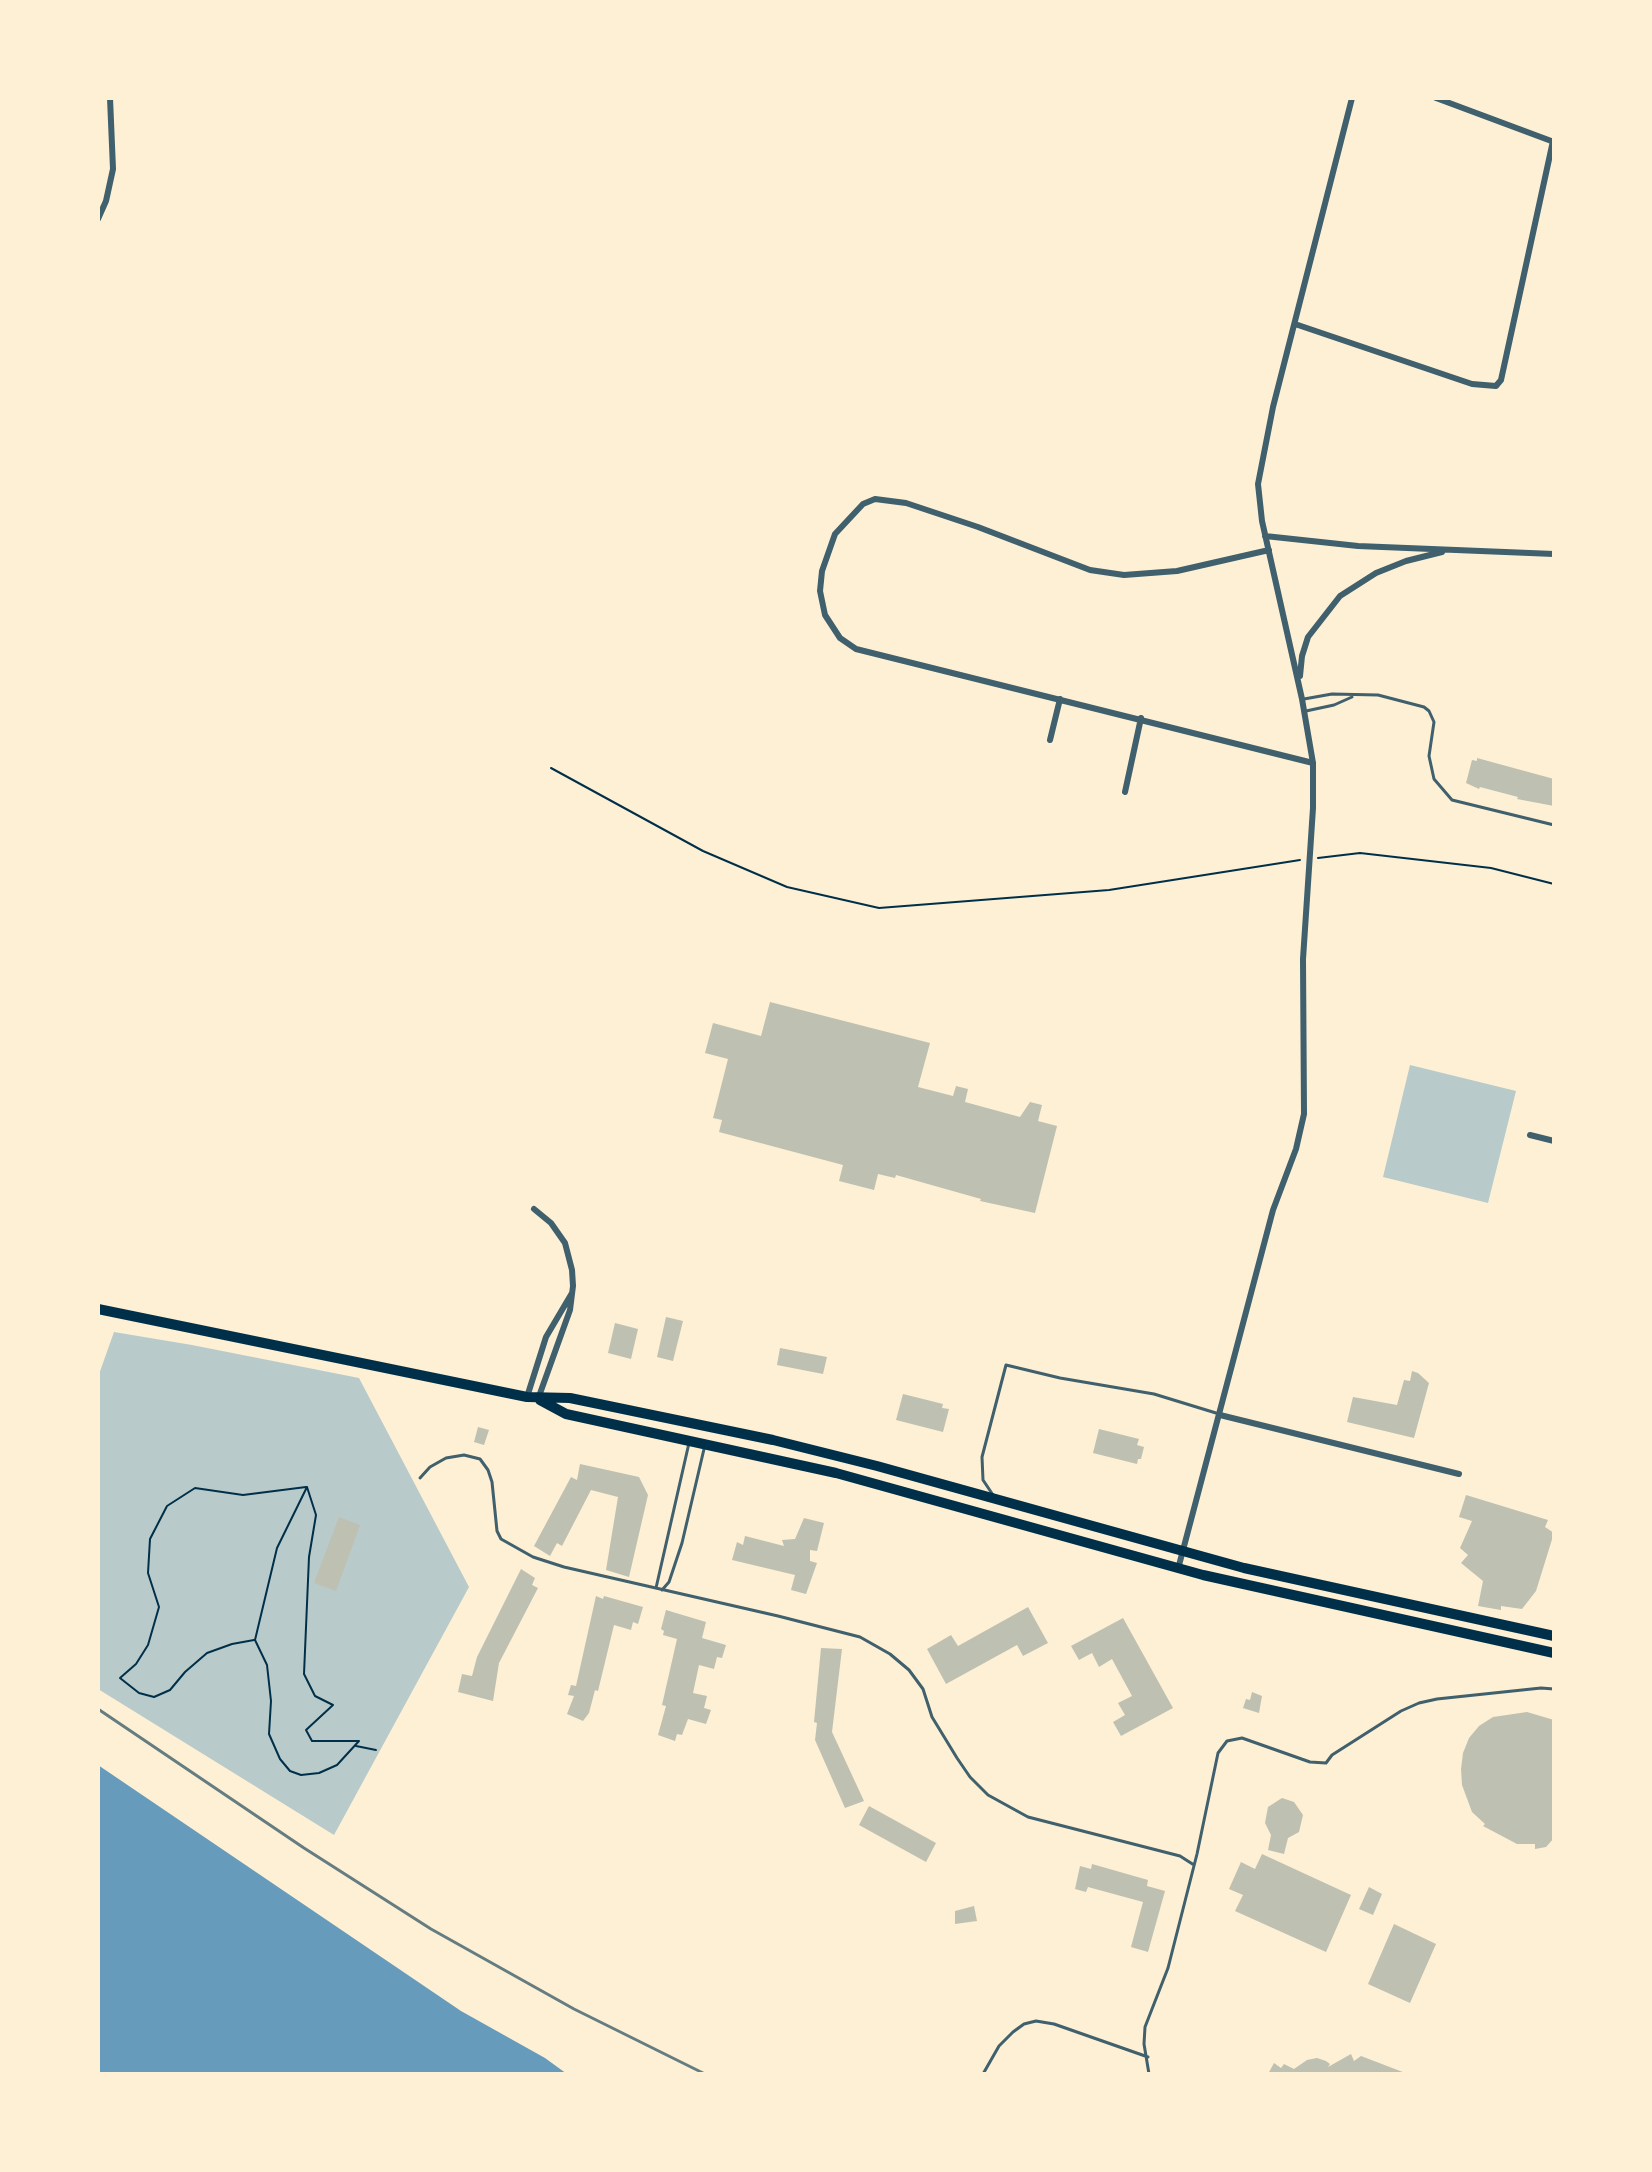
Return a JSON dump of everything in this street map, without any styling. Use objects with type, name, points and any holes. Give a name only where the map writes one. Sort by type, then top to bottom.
[{"type":"highway","points":[[98,1309],[532,1398],[570,1398],[765,1438],[1183,1552],[1554,1636]]},
{"type":"highway","points":[[532,1398],[566,1414],[861,1479],[1178,1569],[1296,1598],[1554,1653]]},
{"type":"street","points":[[98,219],[110,188],[113,169],[110,98]]},
{"type":"street","points":[[1178,1569],[1275,1201],[1302,1126],[1305,1086],[1304,949],[1313,763],[1302,696],[1259,507],[1259,472],[1352,98]]},
{"type":"street","points":[[1295,324],[1472,384],[1494,386],[1501,380],[1553,141],[1436,98]]},
{"type":"street","points":[[1269,550],[1177,571],[1124,575],[1090,570],[906,503],[875,499],[863,504],[835,534],[822,571],[820,591],[825,615],[840,638],[856,649],[1313,763]]},
{"type":"street","points":[[1265,536],[1386,548],[1554,554]]},
{"type":"street","points":[[1302,696],[1300,667],[1304,646],[1313,628],[1340,596],[1363,579],[1391,566],[1421,556],[1467,549]]},
{"type":"street","points":[[1050,740],[1060,699]]},
{"type":"street","points":[[1125,792],[1141,718]]},
{"type":"street","points":[[1530,1135],[1554,1141]]},
{"type":"street","points":[[532,1398],[570,1310],[572,1293],[568,1250],[556,1229],[534,1209]]},
{"type":"street","points":[[532,1398],[546,1337],[572,1293]]},
{"type":"street","points":[[1220,1415],[1459,1474]]},
{"type":"lane","points":[[1302,696],[1378,695],[1429,711],[1434,722],[1429,756],[1434,779],[1452,800],[1554,825]]},
{"type":"lane","points":[[1305,711],[1334,705],[1355,696]]},
{"type":"lane","points":[[998,1500],[982,1475],[983,1448],[1006,1365],[1154,1394],[1220,1415]]},
{"type":"lane","points":[[656,1588],[689,1440]]},
{"type":"lane","points":[[662,1590],[669,1582],[682,1543],[705,1443]]},
{"type":"lane","points":[[420,1478],[430,1467],[446,1458],[464,1455],[480,1459],[492,1482],[497,1531],[501,1539],[545,1562],[860,1637],[890,1654],[909,1670],[923,1689],[932,1717],[957,1758],[988,1795],[1028,1817],[1180,1856],[1194,1865]]},
{"type":"lane","points":[[1149,2074],[1144,2044],[1145,2027],[1168,1968],[1221,1746],[1232,1738],[1242,1738],[1310,1762],[1326,1763],[1332,1755],[1419,1703],[1526,1689],[1554,1689]]},
{"type":"lane","points":[[983,2074],[999,2046],[1013,2032],[1024,2024],[1036,2021],[1054,2024],[1148,2057]]},
{"type":"path","points":[[551,768],[703,851],[787,887],[879,908],[1109,890],[1262,866]]},
{"type":"path","points":[[1347,854],[1491,868],[1554,884]]},
{"type":"path","points":[[307,1487],[316,1515],[309,1557],[304,1674],[315,1696],[333,1705],[306,1730],[312,1741],[359,1741],[337,1765],[319,1773],[301,1775],[290,1771],[280,1759],[269,1734],[271,1701],[267,1665],[255,1640],[277,1548],[307,1487]]},
{"type":"path","points":[[255,1640],[207,1653],[170,1690],[154,1697],[139,1693],[120,1678],[136,1664],[148,1645],[159,1607],[148,1573],[150,1539],[167,1506],[195,1488],[243,1495],[307,1487]]},
{"type":"path","points":[[355,1746],[376,1750]]},
{"type":"shaded area","points":[[1410,1065],[1516,1091],[1488,1203],[1383,1177]]},
{"type":"shaded area","points":[[114,1332],[359,1378],[469,1587],[334,1835],[98,1689],[98,1377]]},
{"type":"water","points":[[98,1765],[461,2011],[545,2058],[567,2074],[98,2074]]},
{"type":"building","points":[[1477,758],[1554,779],[1554,806],[1517,799],[1466,783],[1472,760],[1477,761]]},
{"type":"building","points":[[770,1002],[930,1043],[918,1087],[953,1096],[956,1086],[968,1089],[965,1102],[1020,1117],[1030,1102],[1042,1105],[1038,1121],[1057,1126],[1035,1213],[980,1201],[896,1175],[895,1178],[878,1174],[874,1190],[839,1181],[843,1165],[719,1132],[722,1120],[713,1118],[728,1059],[705,1053],[713,1023],[761,1036]]},
{"type":"building","points":[[666,1317],[683,1321],[673,1361],[657,1357]]},
{"type":"building","points":[[615,1323],[638,1329],[631,1359],[608,1353]]},
{"type":"building","points":[[780,1348],[827,1357],[823,1374],[777,1365]]},
{"type":"building","points":[[1412,1371],[1429,1383],[1414,1438],[1347,1422],[1353,1397],[1397,1405],[1404,1380],[1410,1381]]},
{"type":"building","points":[[903,1394],[943,1404],[942,1408],[949,1409],[943,1432],[896,1420]]},
{"type":"building","points":[[478,1427],[489,1430],[484,1445],[474,1442]]},
{"type":"building","points":[[1099,1429],[1139,1439],[1137,1445],[1144,1447],[1137,1464],[1093,1453]]},
{"type":"building","points":[[580,1464],[639,1477],[648,1495],[629,1577],[606,1570],[618,1497],[591,1490],[562,1546],[557,1543],[550,1556],[534,1546],[571,1477],[577,1480]]},
{"type":"building","points":[[1466,1495],[1548,1520],[1545,1527],[1554,1533],[1536,1591],[1522,1609],[1501,1606],[1501,1610],[1478,1606],[1483,1581],[1461,1563],[1468,1555],[1460,1548],[1472,1521],[1459,1517]]},
{"type":"building","points":[[339,1517],[360,1525],[336,1591],[314,1583]]},
{"type":"building","points":[[804,1518],[824,1523],[817,1551],[810,1550],[810,1561],[817,1563],[806,1594],[791,1590],[795,1575],[732,1560],[737,1542],[743,1545],[745,1536],[784,1546],[782,1540],[795,1539]]},
{"type":"building","points":[[521,1569],[535,1578],[532,1585],[538,1588],[499,1663],[493,1701],[458,1692],[462,1674],[472,1676],[477,1657]]},
{"type":"building","points":[[596,1596],[643,1607],[638,1624],[633,1622],[631,1630],[614,1625],[598,1691],[595,1690],[589,1713],[583,1721],[567,1714],[574,1696],[568,1695],[571,1685],[576,1686]]},
{"type":"building","points":[[1028,1607],[1048,1643],[1023,1656],[1017,1645],[946,1684],[927,1649],[951,1635],[958,1646]]},
{"type":"building","points":[[666,1610],[706,1622],[702,1638],[726,1645],[722,1658],[717,1657],[714,1669],[699,1665],[693,1693],[707,1696],[704,1708],[711,1710],[706,1724],[688,1719],[682,1735],[677,1734],[675,1741],[658,1735],[677,1639],[663,1635],[661,1629]]},
{"type":"building","points":[[1123,1618],[1173,1708],[1121,1736],[1113,1722],[1125,1715],[1118,1703],[1132,1696],[1112,1659],[1099,1667],[1092,1653],[1079,1660],[1071,1646]]},
{"type":"building","points":[[821,1648],[842,1649],[832,1732],[864,1801],[845,1808],[815,1740]]},
{"type":"building","points":[[1252,1692],[1262,1696],[1259,1713],[1243,1708]]},
{"type":"building","points":[[1527,1712],[1554,1720],[1554,1838],[1546,1847],[1535,1849],[1535,1844],[1517,1844],[1483,1826],[1485,1824],[1472,1812],[1462,1785],[1461,1769],[1469,1738],[1479,1726],[1493,1717]]},
{"type":"building","points":[[1282,1798],[1294,1802],[1303,1815],[1299,1832],[1288,1838],[1284,1854],[1268,1850],[1271,1835],[1265,1823],[1268,1807]]},
{"type":"building","points":[[869,1806],[936,1843],[926,1862],[859,1825]]},
{"type":"building","points":[[1262,1854],[1351,1895],[1326,1952],[1235,1911],[1243,1895],[1229,1889],[1241,1862],[1255,1869]]},
{"type":"building","points":[[1092,1864],[1148,1880],[1147,1886],[1165,1891],[1148,1952],[1131,1947],[1143,1902],[1088,1887],[1086,1892],[1075,1889],[1080,1866],[1091,1869]]},
{"type":"building","points":[[1369,1887],[1382,1894],[1373,1915],[1359,1909]]},
{"type":"building","points":[[974,1906],[977,1921],[955,1924],[955,1911]]},
{"type":"building","points":[[1394,1924],[1436,1944],[1410,2003],[1368,1984]]},
{"type":"building","points":[[1351,2054],[1354,2061],[1361,2056],[1408,2074],[1268,2074],[1274,2063],[1281,2068],[1284,2064],[1294,2069],[1307,2060],[1317,2058],[1330,2064],[1328,2067]]},
{"type":"railway","points":[[98,1709],[304,1848],[431,1929],[574,2009],[705,2074]]}]
